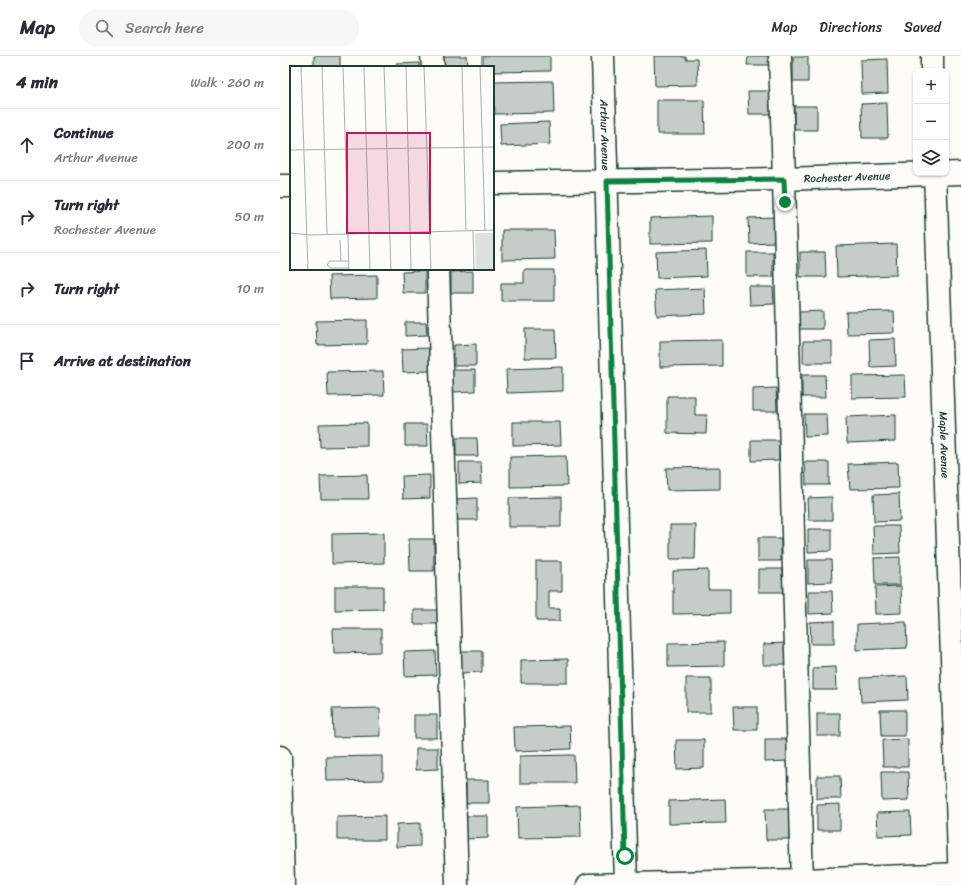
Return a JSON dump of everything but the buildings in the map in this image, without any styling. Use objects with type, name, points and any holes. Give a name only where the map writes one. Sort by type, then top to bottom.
[{"type":"street","points":[[432,56],[433,66]]},
{"type":"street","name":"Arthur Avenue","points":[[603,56],[626,884]]},
{"type":"street","points":[[780,56],[802,883]]},
{"type":"street","points":[[932,56],[932,68]]},
{"type":"street","name":"Rochester Avenue","points":[[949,173],[961,173]]},
{"type":"street","name":"Rochester Avenue","points":[[494,183],[784,179],[913,174]]},
{"type":"street","name":"Maple Avenue","points":[[935,176],[960,878]]},
{"type":"street","points":[[438,270],[457,885]]},
{"type":"street","points":[[280,757],[284,885]]},
{"type":"street","points":[[588,885],[802,883],[960,878]]},
{"type":"route","points":[[625,856],[607,181],[784,179],[785,202]]}]
